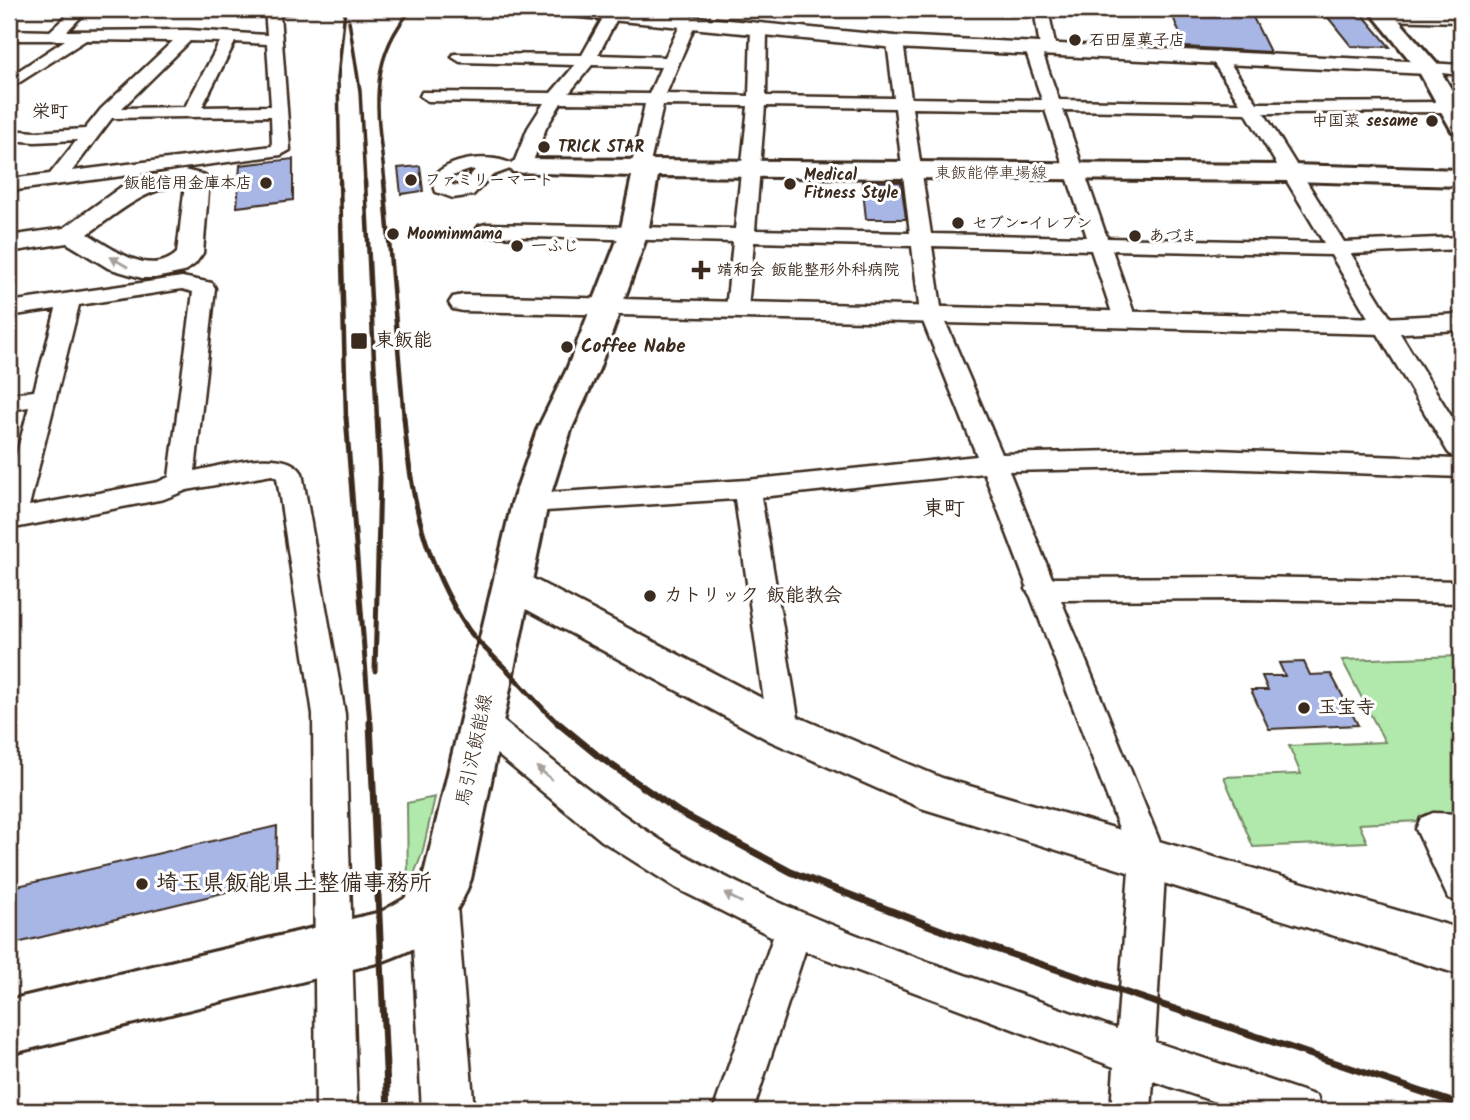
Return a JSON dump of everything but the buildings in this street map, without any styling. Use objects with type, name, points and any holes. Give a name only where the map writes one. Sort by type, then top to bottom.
[{"type":"main road","points":[[1381,13],[1428,68],[1455,117]]},
{"type":"main road","name":"東飯能停車場線","points":[[513,167],[1292,173],[1461,178]]},
{"type":"main road","name":"馬引沢飯能線","points":[[9,1027],[335,949],[408,927],[422,919],[434,906],[442,895],[447,879],[530,503],[554,430],[583,369],[634,233],[643,168]]},
{"type":"street","points":[[54,35],[82,9]]},
{"type":"street","points":[[9,185],[56,179],[154,174],[281,150],[272,10],[288,9]]},
{"type":"street","points":[[560,9],[614,11],[895,41],[1461,70]]},
{"type":"street","points":[[1041,9],[1041,49],[1052,104],[1125,319]]},
{"type":"street","points":[[513,167],[556,98],[588,60],[614,11]]},
{"type":"street","points":[[1381,13],[1461,18]]},
{"type":"street","points":[[643,168],[655,100],[689,20]]},
{"type":"street","points":[[737,309],[757,101],[759,28]]},
{"type":"street","points":[[9,35],[188,36],[275,40]]},
{"type":"street","points":[[9,84],[84,35]]},
{"type":"street","points":[[56,179],[107,113],[188,36]]},
{"type":"street","points":[[191,112],[230,37]]},
{"type":"street","points":[[895,41],[931,314],[959,377],[1040,589],[1149,857],[1131,1111]]},
{"type":"street","points":[[1217,56],[1252,108],[1461,452]]},
{"type":"street","points":[[460,57],[673,62]]},
{"type":"street","points":[[428,96],[1252,108],[1455,117]]},
{"type":"street","points":[[107,113],[280,111]]},
{"type":"street","points":[[9,135],[35,137],[90,134]]},
{"type":"street","points":[[9,244],[71,235],[154,174],[192,177],[198,183],[190,253],[179,275]]},
{"type":"street","points":[[486,230],[921,238],[1336,250],[1461,243]]},
{"type":"street","points":[[71,235],[133,270],[179,275],[204,288],[181,482]]},
{"type":"street","points":[[9,309],[69,300],[179,275]]},
{"type":"street","points":[[69,300],[11,518],[164,490],[181,482],[275,466],[289,473],[329,715],[337,1111]]},
{"type":"street","points":[[463,303],[1384,326],[1461,323]]},
{"type":"street","points":[[9,402],[43,397]]},
{"type":"street","points":[[530,503],[747,488],[991,463],[1190,458],[1461,468]]},
{"type":"street","points":[[747,488],[784,729]]},
{"type":"street","points":[[511,584],[784,729],[936,795],[1461,952]]},
{"type":"street","points":[[1040,589],[1243,587],[1461,592]]},
{"type":"street","points":[[481,722],[614,830],[689,876],[794,929],[1135,1055],[1302,1111]]},
{"type":"street","points":[[1461,830],[1433,830],[1461,886]]},
{"type":"street","points":[[434,906],[448,1111]]},
{"type":"street","points":[[733,1111],[794,929]]},
{"type":"green space","points":[[1461,656],[1461,819],[1359,824],[1367,842],[1253,847],[1224,777],[1301,774],[1289,746],[1385,742],[1342,660]]},
{"type":"green space","points":[[435,797],[422,854],[408,889],[407,803]]},
{"type":"railway","points":[[340,183],[338,78],[345,9]]},
{"type":"railway","points":[[385,183],[378,114],[381,71],[397,29],[412,9]]},
{"type":"railway","points":[[349,21],[360,91],[365,183]]},
{"type":"railway","points":[[340,181],[346,419]]},
{"type":"railway","points":[[365,181],[377,419]]},
{"type":"railway","points":[[384,181],[404,419]]},
{"type":"railway","points":[[346,417],[370,725]]},
{"type":"railway","points":[[375,671],[380,478],[377,417]]},
{"type":"railway","points":[[404,417],[415,501],[440,579],[468,629],[558,723]]},
{"type":"railway","points":[[370,723],[388,1111]]},
{"type":"railway","points":[[558,723],[597,755],[679,812],[791,872],[954,935],[1461,1105]]},
{"type":"place","name":"石田屋菓子店","points":[[1075,40]]},
{"type":"place","name":"中国菜 sesame","points":[[1432,121]]},
{"type":"place","name":"TRICK STAR","points":[[544,147]]},
{"type":"place","name":"ファミリーマート","points":[[411,180]]},
{"type":"place","name":"飯能信用金庫本店","points":[[266,183]]},
{"type":"place","name":"Medical Fitness Style","points":[[790,184]]},
{"type":"place","name":"セブン-イレブン","points":[[958,223]]},
{"type":"place","name":"Moominmama","points":[[393,234]]},
{"type":"place","name":"あづま","points":[[1135,236]]},
{"type":"place","name":"一ふじ","points":[[517,246]]},
{"type":"place","name":"靖和会 飯能整形外科病院","points":[[701,270]]},
{"type":"place","name":"東飯能","points":[[359,341]]},
{"type":"place","name":"Coffee Nabe","points":[[567,347]]},
{"type":"place","name":"カトリック 飯能教会","points":[[650,596]]},
{"type":"place","name":"玉宝寺","points":[[1304,708]]},
{"type":"place","name":"埼玉県飯能県土整備事務所","points":[[142,884]]},
{"type":"district","name":"栄町","points":[[50,112]]},
{"type":"district","name":"東町","points":[[944,509]]}]
